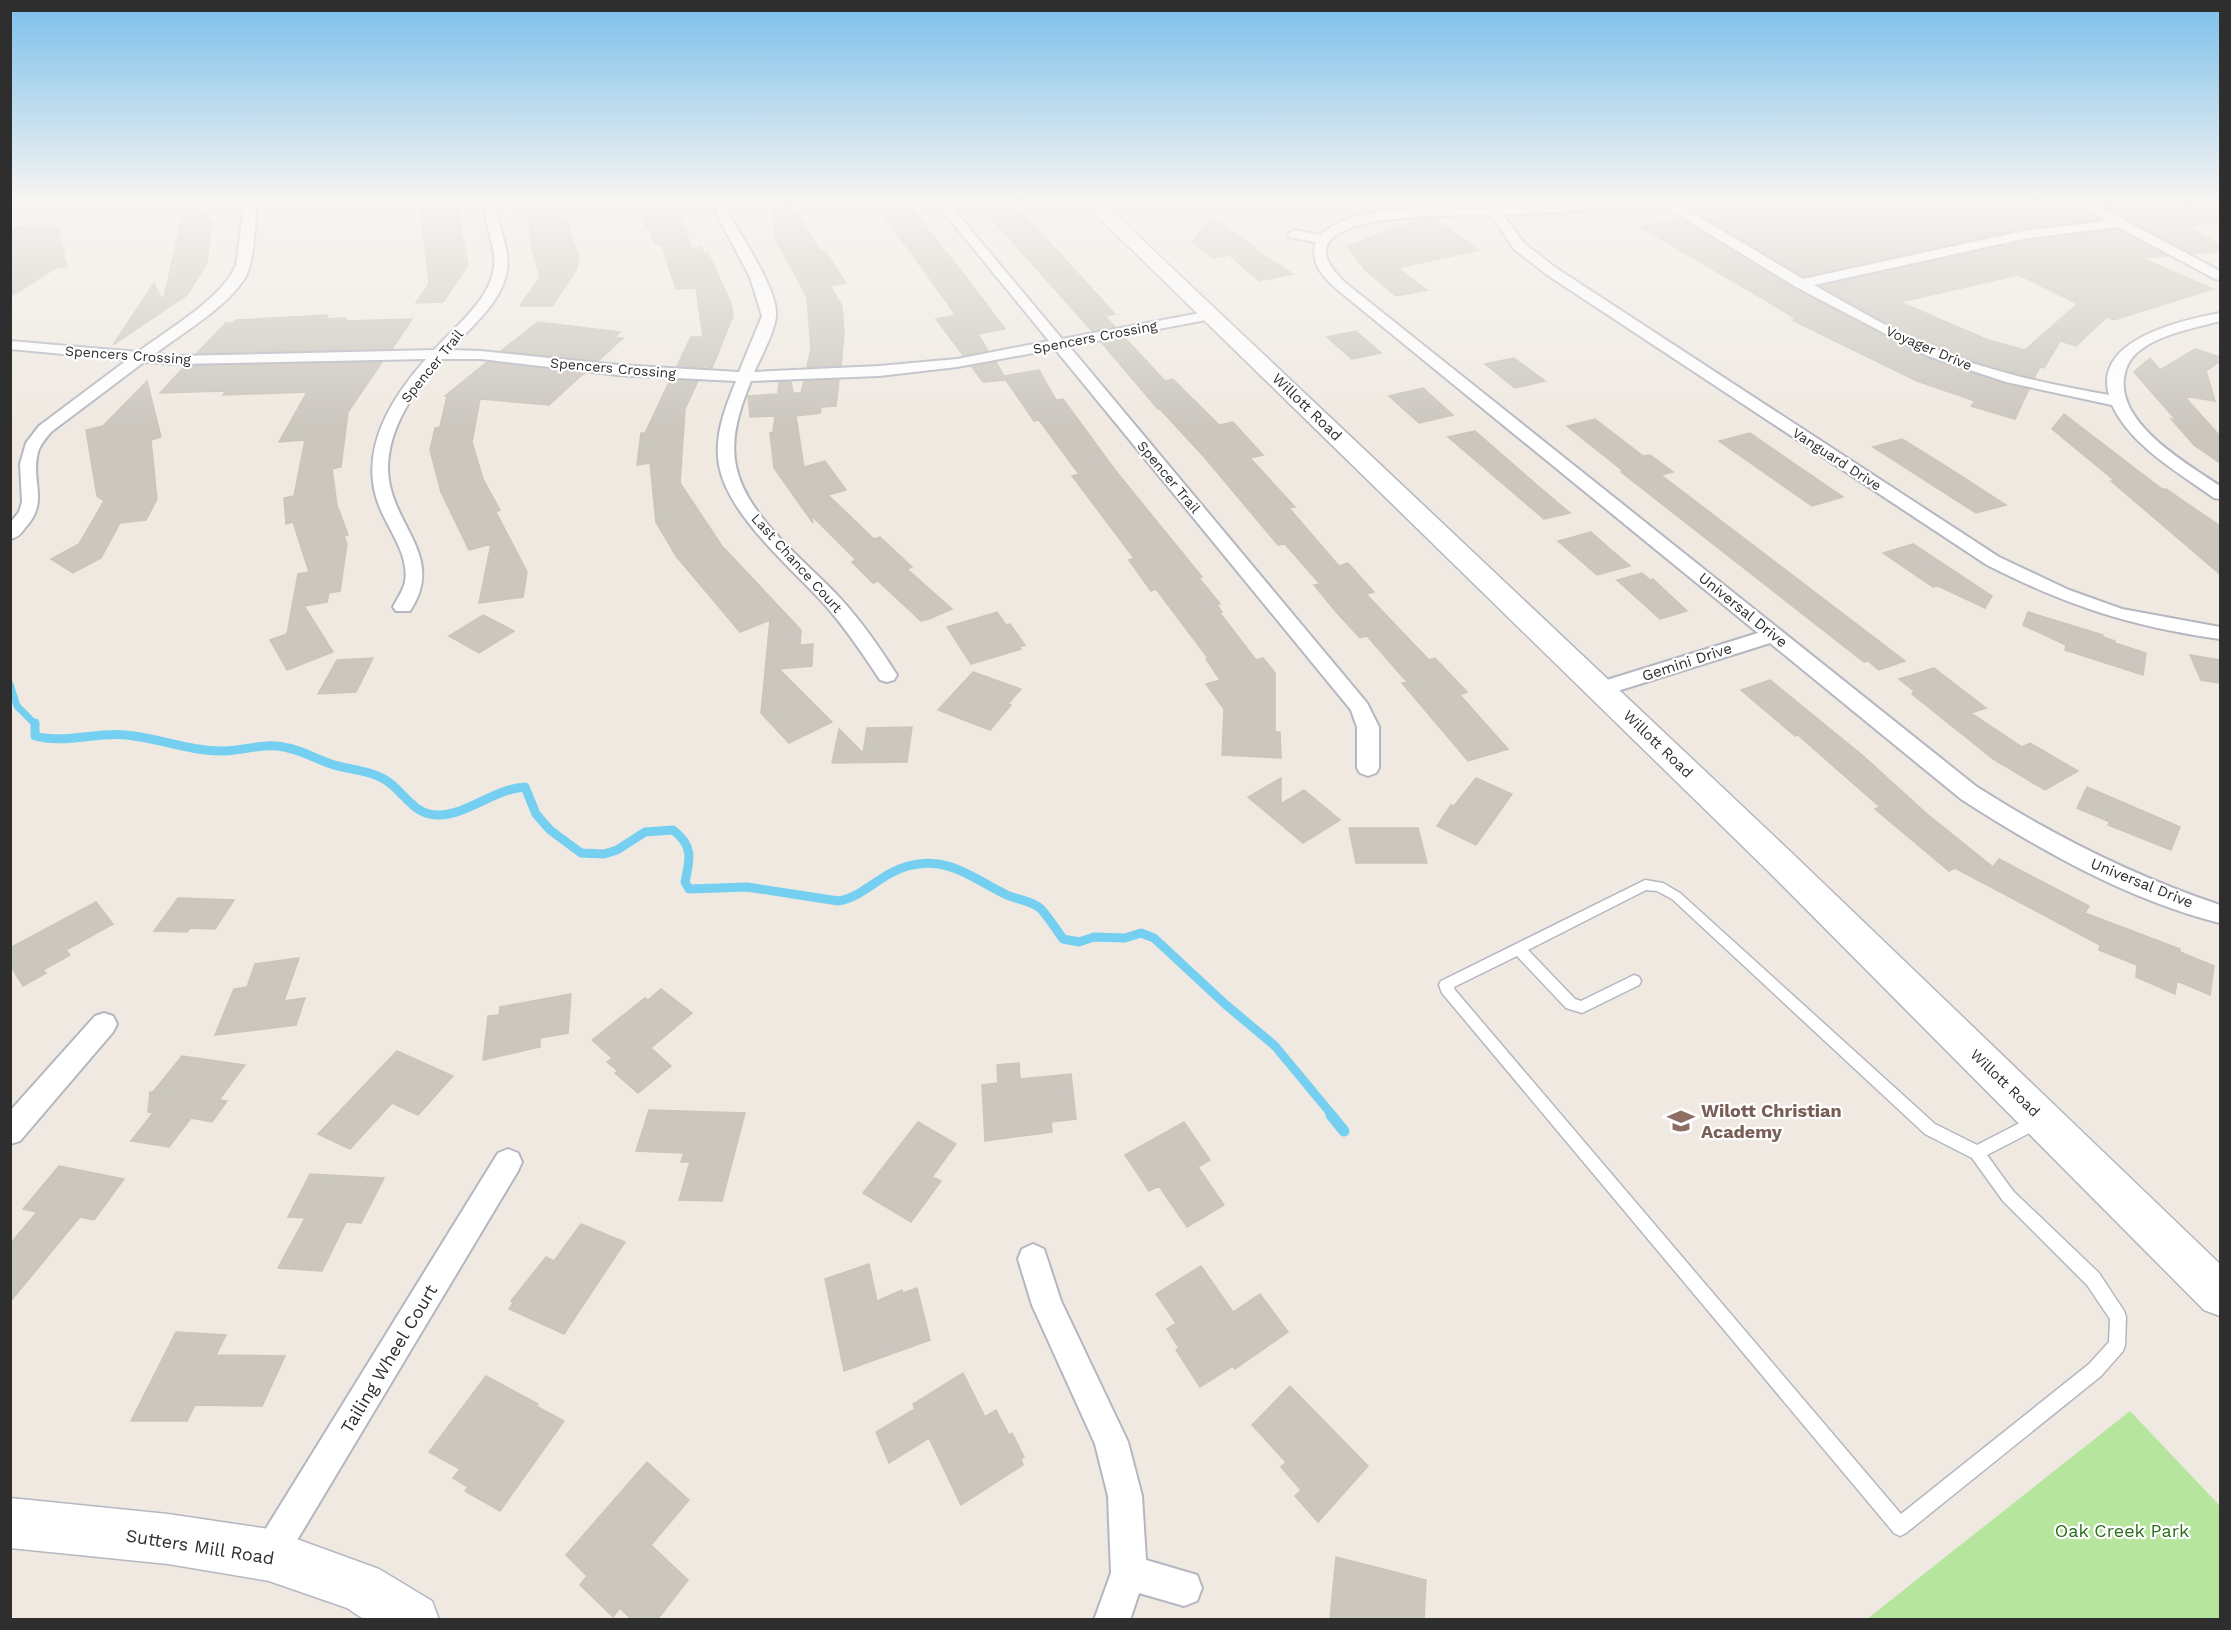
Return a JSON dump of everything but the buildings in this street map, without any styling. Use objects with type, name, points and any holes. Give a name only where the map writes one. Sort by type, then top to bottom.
[{"type":"main road","name":"Willott Road","points":[[1168,275],[1601,689],[2220,1294]]},
{"type":"main road","name":"Sutters Mill Road","points":[[10,1524],[168,1539],[269,1556],[361,1587],[413,1620]]},
{"type":"street","points":[[10,534],[21,525],[30,508],[32,493],[30,454],[36,440],[58,416],[221,297],[239,275]]},
{"type":"street","name":"Spencer Trail","points":[[403,607],[414,582],[415,570],[385,499],[380,473],[380,456],[385,436],[400,404],[489,297],[501,275]]},
{"type":"street","name":"Last Chance Court","points":[[754,275],[768,302],[769,316],[765,331],[735,400],[726,445],[726,464],[732,483],[755,519],[836,604],[887,675]]},
{"type":"street","name":"Spencer Trail","points":[[1002,275],[1360,708],[1368,727],[1368,768]]},
{"type":"street","name":"Universal Drive","points":[[1329,275],[1936,768],[1999,813],[2046,842],[2147,888],[2220,914]]},
{"type":"street","name":"Vanguard Drive","points":[[1557,275],[1993,561],[2056,591],[2108,610],[2134,618],[2220,633]]},
{"type":"street","name":"Voyager Drive","points":[[1785,275],[1886,331],[1946,358],[2029,384],[2119,401]]},
{"type":"street","points":[[1801,284],[1842,275]]},
{"type":"street","name":"Spencers Crossing","points":[[10,345],[139,358],[218,360],[440,354],[512,358],[618,370],[745,377],[829,375],[914,368],[1060,345],[1210,315]]},
{"type":"street","points":[[2220,317],[2161,334],[2129,351],[2115,376],[2119,401],[2130,422],[2152,443],[2220,494]]},
{"type":"street","name":"Gemini Drive","points":[[1601,689],[1773,634]]},
{"type":"street","points":[[10,1132],[104,1024]]},
{"type":"street","name":"Tailing Wheel Court","points":[[269,1556],[508,1162]]},
{"type":"street","points":[[1033,1259],[1047,1305],[1111,1442],[1125,1496],[1129,1573],[1112,1620]]},
{"type":"street","points":[[1129,1573],[1184,1587]]},
{"type":"lane","points":[[1645,885],[1659,886],[1676,896],[1930,1129],[1977,1153],[2008,1196],[2093,1279],[2118,1317],[2117,1344],[2095,1370],[1900,1527],[1449,993],[1446,985],[1450,981],[1518,948],[1645,885]]},
{"type":"lane","points":[[1518,948],[1571,1004],[1582,1007],[1634,981]]},
{"type":"lane","points":[[1977,1153],[2042,1119]]},
{"type":"green space","name":"Oak Creek Park","points":[[2130,1411],[2220,1506],[2220,1619],[1867,1619]]},
{"type":"waterway","points":[[10,684],[17,706],[35,724]]},
{"type":"waterway","points":[[35,724],[35,736],[46,738],[126,735],[212,751],[280,746],[331,764],[381,777],[416,808],[430,814],[450,814],[503,792],[525,787],[536,814],[550,830],[581,853],[604,854],[617,850],[645,832],[673,830],[680,836],[689,853],[685,882],[689,889],[747,887],[838,901],[856,895],[898,869],[923,863],[948,866],[1007,895],[1037,906],[1063,939],[1079,942],[1094,937],[1125,938],[1141,933],[1154,938],[1225,1004],[1275,1046],[1333,1116]]},
{"type":"waterway","points":[[1331,1115],[1344,1131]]},
{"type":"place","name":"Wilott Christian Academy","points":[[1681,1121]]}]
